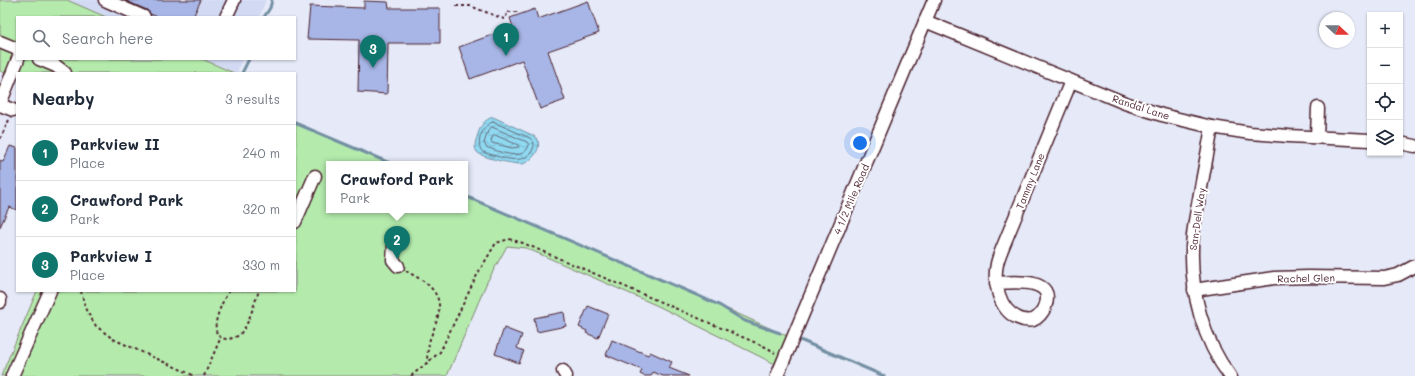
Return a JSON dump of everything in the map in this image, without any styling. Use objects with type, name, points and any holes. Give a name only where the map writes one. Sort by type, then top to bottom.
[{"type":"street","points":[[105,0],[142,16]]},
{"type":"street","points":[[226,16],[234,0]]},
{"type":"street","name":"4 1/2 Mile Road","points":[[777,376],[934,0]]},
{"type":"street","name":"Randal Lane","points":[[925,21],[1071,81],[1162,115],[1212,127],[1250,133],[1367,140]]},
{"type":"street","points":[[0,42],[16,49]]},
{"type":"street","points":[[13,110],[0,105],[18,60]]},
{"type":"street","points":[[42,60],[56,66],[64,72]]},
{"type":"street","name":"Tammy Lane","points":[[996,283],[997,265],[1002,249],[1071,81]]},
{"type":"street","points":[[1317,137],[1318,108]]},
{"type":"street","name":"San-Dell Way","points":[[1212,127],[1193,230],[1192,250],[1194,290],[1205,329],[1214,350],[1230,376]]},
{"type":"street","points":[[1403,144],[1415,146]]},
{"type":"street","points":[[296,220],[315,176]]},
{"type":"street","points":[[394,246],[393,260],[398,266]]},
{"type":"street","name":"Rachel Glen","points":[[1194,290],[1274,278],[1384,278],[1398,275],[1415,266]]},
{"type":"street","points":[[12,376],[50,292]]},
{"type":"path","points":[[456,6],[470,6],[504,19],[506,18],[507,12],[519,12]]},
{"type":"path","points":[[0,139],[13,110]]},
{"type":"path","points":[[411,376],[440,352],[478,273],[496,243],[509,239],[523,243],[768,348],[784,359]]},
{"type":"path","points":[[398,266],[432,288],[438,298],[440,308],[429,346],[427,364]]},
{"type":"path","points":[[81,292],[86,310],[96,326],[113,339],[195,376]]},
{"type":"path","points":[[229,292],[217,317],[215,328],[218,335],[224,339],[233,338],[240,334],[246,324],[259,292]]},
{"type":"path","points":[[204,376],[221,337]]},
{"type":"shaded area","points":[[67,0],[266,0],[259,16],[104,16]]},
{"type":"shaded area","points":[[204,60],[242,60],[237,72]]},
{"type":"green space","points":[[0,0],[67,0],[104,16],[16,16],[16,60],[204,60],[232,72],[16,72],[16,78],[0,71]]},
{"type":"green space","points":[[296,123],[385,161],[326,161],[326,213],[468,213],[468,197],[692,293],[787,336],[775,364],[658,306],[526,248],[507,246],[487,282],[447,376],[1,376],[37,292],[296,292]]},
{"type":"water","points":[[493,117],[536,138],[538,143],[537,151],[529,161],[521,164],[505,162],[477,152],[475,143],[480,128],[485,121]]},
{"type":"building","points":[[124,0],[201,0],[193,16],[155,16],[150,14],[147,10]]},
{"type":"building","points":[[364,1],[388,2],[389,8],[440,8],[440,43],[388,43],[387,94],[358,92],[359,40],[307,39],[310,6],[364,8]]},
{"type":"building","points":[[588,1],[599,33],[548,51],[565,100],[540,109],[522,60],[470,79],[459,47],[513,27],[510,18],[535,9],[538,19]]},
{"type":"building","points":[[10,146],[16,148],[16,210],[9,207],[0,227],[0,160],[3,162]]},
{"type":"building","points":[[588,306],[608,314],[598,338],[586,333],[587,331],[579,327]]},
{"type":"building","points":[[564,312],[566,326],[537,332],[534,318]]},
{"type":"building","points":[[504,328],[522,335],[517,348],[524,351],[519,363],[495,354]]},
{"type":"building","points":[[612,340],[648,355],[650,352],[672,362],[669,368],[689,376],[663,376],[653,372],[651,376],[644,376],[640,374],[642,370],[606,355]]},
{"type":"waterway","points":[[265,16],[270,8],[272,0]]},
{"type":"waterway","points":[[242,72],[248,60]]},
{"type":"waterway","points":[[296,123],[385,161]]},
{"type":"waterway","points":[[468,197],[719,305],[745,321],[780,333]]},
{"type":"waterway","points":[[800,340],[884,376]]},
{"type":"place","name":"Parkview II","points":[[506,56]]},
{"type":"place","name":"Parkview I","points":[[373,68]]},
{"type":"place","name":"Crawford Park","points":[[397,259]]}]
